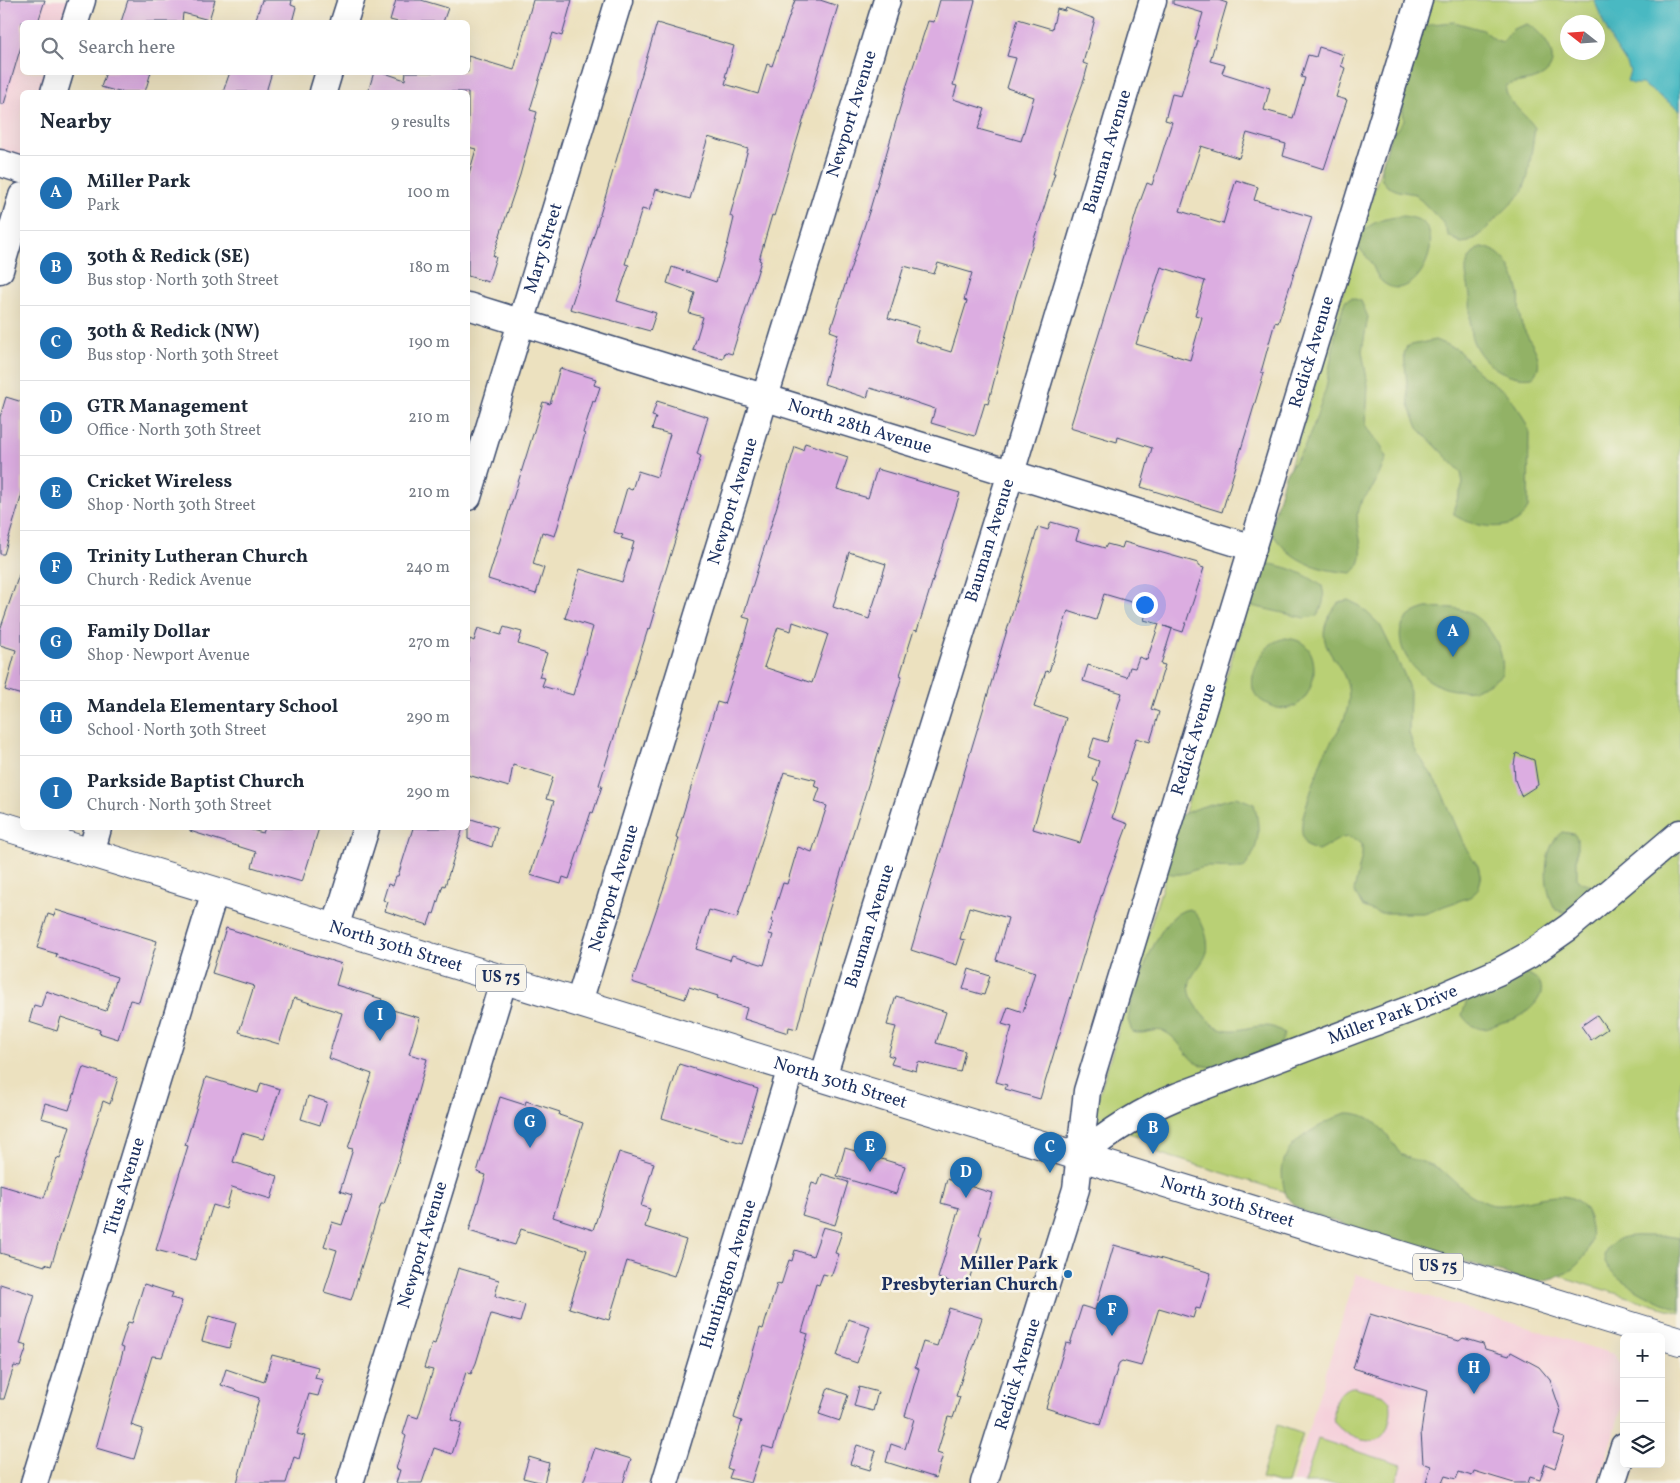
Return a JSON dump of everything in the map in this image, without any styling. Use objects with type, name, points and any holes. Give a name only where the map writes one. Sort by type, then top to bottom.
[{"type":"highway","name":"North 30th Street","points":[[0,825],[20,828]]},
{"type":"highway","name":"North 30th Street","points":[[31,830],[94,840],[215,891],[1080,1156],[1649,1333]]},
{"type":"street","points":[[76,20],[82,0]]},
{"type":"street","points":[[345,20],[351,0]]},
{"type":"street","name":"Mary Street","points":[[470,490],[620,0]]},
{"type":"street","name":"Newport Avenue","points":[[579,1002],[887,0]]},
{"type":"street","name":"Bauman Avenue","points":[[823,1077],[1011,473],[1153,0]]},
{"type":"street","name":"Redick Avenue","points":[[984,1483],[1076,1188],[1087,1091],[1419,0]]},
{"type":"street","points":[[55,90],[59,75]]},
{"type":"street","points":[[324,90],[328,75]]},
{"type":"street","points":[[0,163],[20,169]]},
{"type":"street","points":[[0,270],[20,203]]},
{"type":"street","name":"North 28th Avenue","points":[[470,307],[1253,548]]},
{"type":"street","points":[[335,928],[365,830]]},
{"type":"street","name":"Miller Park Drive","points":[[1080,1156],[1121,1126],[1178,1096],[1429,1002],[1498,972],[1544,946],[1616,888],[1680,832]]},
{"type":"street","name":"Titus Avenue","points":[[34,1483],[215,891]]},
{"type":"street","name":"Newport Avenue","points":[[350,1483],[504,979]]},
{"type":"street","name":"Huntington Avenue","points":[[665,1483],[791,1068]]},
{"type":"street","points":[[1612,1483],[1620,1458]]},
{"type":"shaded area","points":[[0,0],[82,0],[76,20],[20,20],[20,75],[59,75],[55,90],[20,90],[20,169],[0,163]]},
{"type":"shaded area","points":[[1356,1274],[1613,1354],[1620,1365],[1620,1414],[1598,1483],[1292,1483]]},
{"type":"green space","points":[[1432,0],[1680,0],[1680,1313],[1161,1154],[1147,1145],[1145,1138],[1096,1123],[1095,1108]]},
{"type":"green space","points":[[1454,22],[1483,30],[1496,40],[1503,42],[1513,29],[1527,24],[1534,28],[1546,41],[1552,57],[1548,71],[1540,77],[1506,86],[1508,97],[1535,128],[1528,176],[1522,193],[1480,235],[1469,242],[1461,243],[1449,236],[1443,223],[1415,194],[1398,191],[1387,186],[1382,180],[1381,169],[1390,138],[1404,120],[1401,89],[1421,32],[1431,24]]},
{"type":"green space","points":[[1402,216],[1415,218],[1424,223],[1430,236],[1430,247],[1422,270],[1414,280],[1405,286],[1395,288],[1385,284],[1380,279],[1357,241],[1365,229],[1376,222]]},
{"type":"green space","points":[[1480,247],[1495,251],[1501,256],[1506,261],[1516,282],[1522,325],[1539,362],[1533,377],[1513,376],[1503,373],[1494,368],[1480,354],[1475,345],[1470,330],[1470,296],[1466,270],[1469,259]]},
{"type":"green space","points":[[1352,298],[1361,301],[1368,317],[1362,351],[1368,385],[1366,426],[1382,447],[1386,458],[1373,487],[1359,506],[1357,524],[1361,558],[1358,566],[1352,573],[1316,567],[1295,557],[1286,550],[1270,530],[1285,475],[1304,448],[1313,427],[1326,388],[1336,331],[1345,301]]},
{"type":"green space","points":[[1435,340],[1457,349],[1479,373],[1507,393],[1521,413],[1529,430],[1528,508],[1521,518],[1514,523],[1497,527],[1478,525],[1454,515],[1454,508],[1463,484],[1461,472],[1418,428],[1409,405],[1404,354],[1407,346]]},
{"type":"green space","points":[[1253,563],[1272,564],[1289,568],[1322,586],[1323,601],[1317,616],[1305,618],[1248,605]]},
{"type":"green space","points":[[1348,600],[1360,606],[1380,625],[1404,674],[1410,692],[1409,733],[1414,748],[1440,788],[1465,847],[1478,866],[1481,879],[1478,890],[1470,897],[1424,913],[1378,913],[1362,906],[1354,891],[1362,855],[1362,844],[1356,840],[1350,838],[1340,839],[1318,851],[1306,846],[1303,839],[1302,824],[1307,803],[1323,756],[1344,719],[1348,705],[1348,689],[1344,676],[1331,655],[1324,633],[1328,619],[1339,602]]},
{"type":"green space","points":[[1427,608],[1461,609],[1481,621],[1494,637],[1498,646],[1503,665],[1502,674],[1479,688],[1455,690],[1433,683],[1415,669],[1404,651],[1400,634],[1407,618]]},
{"type":"green space","points":[[1285,638],[1294,639],[1304,644],[1312,655],[1314,667],[1313,680],[1301,702],[1291,708],[1278,708],[1262,701],[1256,696],[1252,682],[1259,659],[1268,647],[1276,641]]},
{"type":"green space","points":[[1236,797],[1254,804],[1258,822],[1256,846],[1243,869],[1214,867],[1178,874],[1163,872],[1178,816]]},
{"type":"green space","points":[[1562,832],[1574,834],[1577,838],[1577,879],[1590,885],[1567,913],[1556,910],[1552,902],[1548,892],[1546,870],[1550,849],[1555,839]]},
{"type":"green space","points":[[1189,909],[1197,916],[1204,928],[1208,947],[1205,958],[1194,973],[1190,983],[1191,996],[1206,1018],[1216,1026],[1226,1030],[1264,1026],[1284,1033],[1279,1046],[1270,1056],[1263,1060],[1233,1067],[1212,1067],[1195,1062],[1174,1038],[1165,1032],[1158,1030],[1142,1033],[1132,1032],[1128,1020],[1130,1007],[1145,965],[1159,935],[1168,923],[1178,914]]},
{"type":"green space","points":[[1524,973],[1534,977],[1539,982],[1541,988],[1537,1001],[1525,1013],[1515,1019],[1484,1029],[1474,1027],[1464,1018],[1462,1015],[1469,995]]},
{"type":"green space","points":[[1346,1113],[1354,1113],[1372,1120],[1382,1129],[1400,1153],[1408,1158],[1436,1167],[1470,1194],[1488,1203],[1496,1205],[1509,1204],[1553,1196],[1566,1197],[1577,1201],[1586,1211],[1591,1228],[1591,1239],[1587,1252],[1577,1265],[1562,1275],[1532,1282],[1304,1212],[1292,1203],[1285,1192],[1282,1172],[1286,1155],[1296,1142],[1303,1137]]},
{"type":"green space","points":[[1667,1236],[1680,1238],[1680,1310],[1645,1294],[1619,1278],[1609,1269],[1604,1259],[1607,1248],[1614,1241],[1621,1238]]},
{"type":"green space","points":[[1355,1387],[1384,1395],[1390,1401],[1391,1411],[1387,1429],[1376,1440],[1371,1441],[1353,1437],[1334,1422],[1333,1410],[1337,1398],[1344,1390]]},
{"type":"green space","points":[[1277,1425],[1303,1434],[1288,1483],[1277,1483],[1261,1478]]},
{"type":"green space","points":[[1318,1439],[1401,1465],[1396,1483],[1304,1483]]},
{"type":"water","points":[[1594,0],[1680,0],[1680,110],[1642,84],[1633,84],[1627,81],[1630,71],[1611,40],[1605,26],[1605,15],[1600,15]]},
{"type":"building","points":[[0,0],[45,0],[39,20],[20,20],[20,50],[4,104],[0,104]]},
{"type":"building","points":[[128,0],[215,0],[209,20],[183,13],[182,20],[122,20]]},
{"type":"building","points":[[262,0],[292,0],[291,5],[296,7],[293,20],[256,20]]},
{"type":"building","points":[[396,0],[421,0],[448,8],[444,20],[390,20]]},
{"type":"building","points":[[533,0],[572,0],[562,36],[553,33],[530,110],[537,112],[520,175],[493,256],[496,257],[488,282],[470,277],[470,170],[476,149],[470,148],[470,90],[369,90],[373,75],[391,75],[405,80],[406,75],[470,75],[470,57],[514,70]]},
{"type":"building","points":[[795,0],[820,0],[838,6],[774,216],[772,215],[759,260],[761,261],[732,354],[725,352],[723,359],[693,350],[703,317],[689,313],[695,293],[667,283],[672,267],[716,282],[728,243],[734,218],[730,216],[748,149],[708,137],[690,199],[656,189],[649,211],[642,209],[625,264],[629,265],[617,301],[656,313],[650,331],[570,309],[588,255],[657,23],[734,46],[725,77],[727,77],[725,84],[758,94],[767,64],[772,66]]},
{"type":"building","points":[[940,0],[975,0],[953,85],[957,86],[953,99],[985,109],[978,129],[1021,141],[1034,97],[1007,88],[1016,58],[1007,56],[1018,19],[1052,29],[1057,9],[1065,11],[1066,8],[1095,19],[1083,63],[1088,65],[1084,80],[1067,127],[1053,173],[1055,173],[1016,296],[988,404],[985,403],[975,436],[931,423],[935,409],[870,388],[867,398],[824,384],[838,334],[830,331],[928,21],[934,22]],"holes":[[[938,263],[972,273],[964,300],[967,301],[951,352],[915,341],[919,327],[888,318],[904,266],[934,274]]]},
{"type":"building","points":[[1173,0],[1218,0],[1227,3],[1210,61],[1225,65],[1222,73],[1270,88],[1264,110],[1293,118],[1305,78],[1301,77],[1308,55],[1316,57],[1319,47],[1344,55],[1341,66],[1345,68],[1336,97],[1347,100],[1324,169],[1283,156],[1286,144],[1247,133],[1239,158],[1201,146],[1180,211],[1223,224],[1236,180],[1258,187],[1254,200],[1312,217],[1278,323],[1275,322],[1261,372],[1264,373],[1222,512],[1141,487],[1152,448],[1118,437],[1117,442],[1070,428],[1138,207],[1147,183],[1152,185],[1172,122],[1165,120],[1172,94],[1181,96],[1198,41],[1195,40],[1203,13],[1173,4]],"holes":[[[1161,267],[1205,281],[1195,315],[1202,317],[1190,360],[1136,344]]]},
{"type":"building","points":[[105,75],[150,75],[146,90],[112,90],[101,87]]},
{"type":"building","points":[[229,75],[271,75],[267,90],[224,90]]},
{"type":"building","points":[[560,368],[596,379],[594,385],[600,387],[595,402],[593,401],[583,433],[585,434],[555,536],[542,532],[533,564],[544,568],[536,594],[488,579],[543,402],[550,404]]},
{"type":"building","points":[[6,397],[20,401],[20,501],[4,554],[0,554],[0,417]]},
{"type":"building","points":[[657,401],[708,417],[697,454],[701,456],[653,612],[655,613],[650,630],[648,629],[599,785],[602,786],[593,813],[591,812],[569,879],[563,877],[561,884],[530,875],[554,801],[546,799],[553,777],[513,765],[509,787],[470,776],[470,639],[474,641],[478,628],[501,635],[504,627],[522,632],[518,644],[547,653],[539,677],[545,678],[542,686],[573,695],[593,627],[565,618],[580,569],[622,582],[634,542],[621,538],[623,535],[614,532],[627,488],[632,490],[638,471],[657,477],[670,434],[652,429],[656,417],[652,416]]},
{"type":"building","points":[[805,443],[848,457],[837,489],[868,498],[877,469],[960,493],[917,631],[914,630],[900,675],[902,676],[822,933],[797,1029],[789,1027],[788,1033],[744,1019],[747,1008],[717,998],[718,996],[689,987],[685,999],[632,982],[668,875],[679,838],[676,837],[717,702],[724,704],[740,655],[750,619],[743,617],[795,447],[803,450]],"holes":[[[849,552],[886,564],[869,619],[833,607]],[[793,622],[828,634],[812,683],[764,667],[778,627],[791,631]],[[784,772],[816,780],[814,786],[820,788],[815,802],[827,806],[812,852],[798,847],[787,884],[783,883],[771,921],[773,922],[769,934],[773,935],[764,965],[732,955],[730,960],[696,949],[709,910],[737,918]]]},
{"type":"building","points":[[1051,522],[1079,530],[1076,540],[1105,548],[1107,544],[1122,548],[1124,542],[1198,563],[1198,566],[1204,568],[1183,632],[1164,626],[1172,629],[1161,664],[1165,665],[1151,709],[1159,712],[1150,742],[1136,738],[1112,818],[1128,824],[1104,887],[1040,1099],[1005,1089],[1007,1085],[996,1082],[1012,1027],[1002,1024],[1008,1007],[1023,1012],[1035,972],[996,960],[1008,918],[969,907],[960,939],[965,940],[957,965],[911,950],[1038,527],[1048,530]],"holes":[[[1104,594],[1148,607],[1144,620],[1159,624],[1147,660],[1139,657],[1135,668],[1130,667],[1127,677],[1088,665],[1083,681],[1122,693],[1107,742],[1094,738],[1088,757],[1099,761],[1093,781],[1099,783],[1080,843],[1033,829],[1066,718],[1034,707],[1046,671],[1049,672],[1068,611],[1096,620]]]},
{"type":"building","points":[[20,572],[20,694],[5,690],[16,650],[0,645],[0,630]]},
{"type":"building","points":[[1516,753],[1534,760],[1538,785],[1521,796],[1515,780],[1514,765]]},
{"type":"building","points":[[470,819],[497,827],[492,847],[468,839]]},
{"type":"building","points":[[252,830],[263,833],[264,830],[318,830],[302,882],[252,867],[256,852],[190,831]]},
{"type":"building","points":[[412,830],[462,830],[445,886],[443,885],[434,914],[432,913],[428,925],[385,911],[388,902],[383,900],[388,884],[393,886],[396,876],[398,876]]},
{"type":"building","points":[[56,910],[157,941],[139,1002],[130,1000],[118,1039],[99,1033],[100,1030],[61,1017],[57,1031],[29,1022],[34,1005],[41,1007],[46,991],[106,1011],[117,977],[56,957],[57,954],[37,948],[48,914],[54,916]]},
{"type":"building","points":[[226,928],[342,964],[336,985],[382,999],[379,1006],[420,1018],[409,1054],[427,1059],[398,1163],[384,1204],[381,1204],[351,1300],[324,1292],[337,1250],[324,1246],[332,1222],[342,1225],[352,1195],[340,1191],[353,1149],[348,1148],[372,1074],[328,1058],[342,1013],[294,998],[279,1044],[239,1032],[254,986],[212,973]]},
{"type":"building","points":[[969,969],[990,976],[984,995],[963,989]]},
{"type":"building","points":[[896,996],[946,1012],[936,1043],[965,1051],[960,1072],[918,1062],[916,1071],[891,1064],[894,1057],[888,1055],[896,1027],[887,1025]]},
{"type":"building","points":[[1597,1015],[1607,1029],[1591,1040],[1581,1026]]},
{"type":"building","points":[[679,1064],[758,1089],[742,1143],[662,1118]]},
{"type":"building","points":[[83,1067],[118,1078],[110,1104],[103,1101],[51,1266],[0,1253],[0,1185],[44,1198],[57,1158],[60,1159],[70,1126],[41,1118],[45,1103],[69,1110]]},
{"type":"building","points":[[206,1077],[258,1093],[261,1083],[280,1089],[263,1139],[242,1133],[233,1162],[278,1176],[271,1199],[232,1187],[226,1209],[213,1205],[195,1260],[156,1250],[188,1146],[185,1145]]},
{"type":"building","points":[[308,1096],[327,1102],[320,1125],[301,1119]]},
{"type":"building","points":[[500,1097],[525,1105],[526,1101],[560,1112],[559,1115],[583,1123],[553,1217],[593,1230],[619,1152],[654,1163],[641,1206],[650,1209],[645,1227],[686,1240],[674,1276],[627,1261],[609,1320],[569,1308],[587,1250],[521,1229],[515,1245],[469,1231],[486,1175],[477,1172]]},
{"type":"building","points":[[845,1148],[905,1166],[896,1194],[837,1176]]},
{"type":"building","points":[[822,1174],[848,1182],[835,1225],[802,1215],[812,1183],[818,1185]]},
{"type":"building","points":[[947,1179],[992,1193],[979,1235],[982,1237],[967,1287],[938,1278],[959,1208],[941,1203]]},
{"type":"building","points":[[823,1227],[842,1232],[835,1253],[839,1254],[831,1276],[823,1274],[819,1285],[816,1284],[802,1332],[808,1334],[773,1449],[763,1446],[751,1483],[729,1478],[732,1470],[727,1468],[742,1421],[734,1418],[760,1328],[763,1329],[777,1284],[781,1285],[789,1260],[792,1261],[795,1250],[813,1256]]},
{"type":"building","points":[[1114,1245],[1211,1273],[1200,1309],[1196,1308],[1193,1318],[1159,1308],[1141,1366],[1122,1361],[1119,1363],[1100,1425],[1046,1408],[1066,1343],[1070,1344],[1082,1306],[1095,1310]]},
{"type":"building","points":[[458,1268],[499,1280],[495,1296],[525,1305],[520,1322],[491,1314],[476,1363],[471,1374],[466,1372],[451,1420],[462,1423],[452,1454],[434,1448],[422,1483],[396,1483],[400,1470],[396,1469],[406,1436],[403,1434],[409,1415],[418,1418],[433,1370],[424,1368],[432,1343],[435,1344]]},
{"type":"building","points":[[0,1284],[35,1295],[20,1344],[27,1346],[20,1367],[14,1366],[4,1399],[0,1399]]},
{"type":"building","points":[[144,1284],[173,1293],[171,1298],[182,1301],[162,1357],[152,1356],[131,1425],[143,1429],[134,1459],[96,1448],[124,1348],[120,1347],[128,1322],[132,1323]]},
{"type":"building","points":[[949,1308],[982,1318],[956,1396],[960,1397],[953,1418],[948,1417],[937,1453],[943,1455],[936,1478],[886,1462],[891,1444],[905,1449],[914,1419],[905,1416],[919,1369],[915,1367],[923,1342],[937,1346]]},
{"type":"building","points":[[1370,1314],[1459,1341],[1463,1338],[1483,1344],[1485,1349],[1509,1356],[1511,1352],[1539,1367],[1550,1380],[1561,1412],[1554,1435],[1565,1438],[1555,1468],[1545,1464],[1540,1480],[1530,1477],[1528,1483],[1514,1483],[1474,1471],[1472,1476],[1459,1472],[1456,1479],[1445,1476],[1442,1483],[1426,1483],[1431,1466],[1423,1463],[1421,1432],[1427,1391],[1353,1368]]},
{"type":"building","points":[[209,1316],[236,1323],[229,1348],[202,1341]]},
{"type":"building","points":[[848,1319],[870,1326],[857,1363],[837,1356]]},
{"type":"building","points":[[272,1355],[318,1367],[315,1378],[323,1380],[318,1396],[309,1394],[297,1434],[305,1436],[299,1459],[294,1457],[286,1483],[237,1483],[259,1398],[221,1385],[226,1369],[264,1382]]},
{"type":"building","points":[[859,1387],[878,1392],[873,1411],[854,1406]]},
{"type":"building","points":[[828,1388],[848,1395],[840,1421],[819,1414]]},
{"type":"building","points":[[857,1445],[876,1451],[870,1470],[850,1464]]},
{"type":"building","points":[[595,1448],[631,1459],[623,1483],[583,1483]]},
{"type":"building","points":[[529,1457],[549,1463],[544,1483],[523,1478]]},
{"type":"place","name":"Miller Park","points":[[1453,657]]},
{"type":"place","name":"Parkside Baptist Church","points":[[380,1041]]},
{"type":"place","name":"Family Dollar","points":[[530,1148]]},
{"type":"place","name":"30th & Redick (SE)","points":[[1153,1154]]},
{"type":"place","name":"Cricket Wireless","points":[[870,1172]]},
{"type":"place","name":"30th & Redick (NW)","points":[[1050,1173]]},
{"type":"place","name":"GTR Management","points":[[966,1198]]},
{"type":"place","name":"Miller Park Presbyterian Church","points":[[1068,1274]]},
{"type":"place","name":"Trinity Lutheran Church","points":[[1112,1336]]},
{"type":"place","name":"Mandela Elementary School","points":[[1474,1394]]}]
